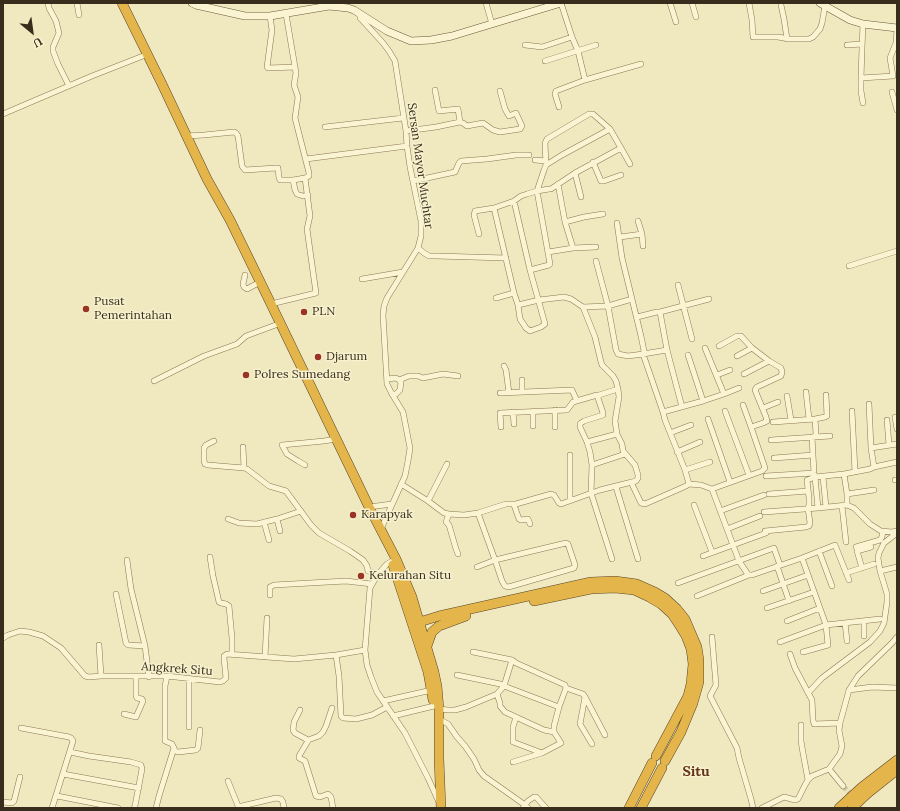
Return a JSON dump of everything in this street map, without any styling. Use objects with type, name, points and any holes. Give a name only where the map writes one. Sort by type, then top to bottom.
[{"type":"highway","points":[[122,3],[148,54],[207,179],[230,220],[369,507],[386,539],[417,625],[427,646],[437,686],[441,807]]},
{"type":"highway","points":[[394,560],[412,597],[421,611],[427,615],[439,616]]},
{"type":"highway","points":[[417,625],[439,616],[591,582],[615,581],[637,584],[666,598],[685,619],[697,647],[699,660],[699,682],[693,703],[681,732],[641,808]]},
{"type":"highway","points":[[417,625],[591,589],[614,588],[634,590],[661,604],[672,614],[686,636],[693,664],[691,684],[688,696],[629,808]]},
{"type":"highway","points":[[412,597],[437,711]]},
{"type":"highway","points":[[427,646],[432,632],[439,626],[466,616]]},
{"type":"highway","points":[[839,808],[862,787],[897,760]]},
{"type":"highway","points":[[852,808],[897,770]]},
{"type":"street","points":[[48,3],[56,21],[58,32],[53,47],[53,52],[68,86]]},
{"type":"street","points":[[77,3],[80,15]]},
{"type":"street","points":[[192,3],[245,16],[270,16],[329,6],[344,5],[387,32],[411,40],[431,40],[452,36],[561,3],[578,51],[585,80]]},
{"type":"street","points":[[486,3],[492,24]]},
{"type":"street","points":[[670,3],[676,22]]},
{"type":"street","points":[[692,3],[696,17]]},
{"type":"street","points":[[748,3],[752,20],[753,37],[809,39],[813,37],[822,23],[822,5],[850,20],[863,24],[897,29],[896,43],[890,58],[895,76],[861,78]]},
{"type":"street","points":[[781,4],[787,39]]},
{"type":"street","points":[[187,136],[204,136],[234,132],[238,136],[242,166],[245,170],[278,168],[280,180],[293,180],[309,176],[296,118],[298,97],[294,85],[296,73],[286,14]]},
{"type":"street","name":"Sersan Mayor Muchtar","points":[[360,14],[360,18],[383,43],[395,61],[407,146],[421,220],[421,236],[418,248],[387,298],[382,315],[387,384],[403,412],[410,448],[404,476],[381,529]]},
{"type":"street","points":[[270,16],[272,30],[267,67],[295,67]]},
{"type":"street","points":[[863,24],[861,78],[863,103]]},
{"type":"street","points":[[525,45],[542,46],[572,37]]},
{"type":"street","points":[[847,45],[862,44]]},
{"type":"street","points":[[545,62],[596,45]]},
{"type":"street","points":[[3,114],[148,54]]},
{"type":"street","points":[[559,106],[555,94],[556,91],[585,80],[641,64]]},
{"type":"street","points":[[435,90],[439,111],[458,109],[460,122]]},
{"type":"street","points":[[406,131],[460,122],[469,126],[483,123],[493,130],[500,132],[520,129],[522,126],[516,113],[509,116],[505,109],[500,92]]},
{"type":"street","points":[[892,92],[897,110]]},
{"type":"street","points":[[530,270],[550,264],[537,191],[547,139],[588,114],[593,114],[610,129],[630,164]]},
{"type":"street","points":[[325,127],[403,118]]},
{"type":"street","points":[[542,162],[562,155],[610,129]]},
{"type":"street","points":[[306,159],[407,146]]},
{"type":"street","points":[[479,234],[474,215],[475,211],[494,208],[514,201],[521,196],[549,189],[593,162],[621,148]]},
{"type":"street","points":[[413,181],[455,172],[461,161],[486,160],[516,155],[529,155]]},
{"type":"street","points":[[593,162],[601,181],[621,175]]},
{"type":"street","points":[[575,173],[581,197]]},
{"type":"street","points":[[271,304],[316,293],[307,229],[310,216],[305,178]]},
{"type":"street","points":[[293,180],[297,194],[303,196],[308,195]]},
{"type":"street","points":[[558,184],[565,222],[572,248]]},
{"type":"street","points":[[494,208],[518,305],[520,319],[530,331],[545,324],[530,270],[514,201]]},
{"type":"street","points":[[565,222],[603,214]]},
{"type":"street","points":[[638,221],[642,234],[643,246]]},
{"type":"street","points":[[617,224],[622,258],[637,317],[644,351],[643,354],[689,484]]},
{"type":"street","points":[[620,237],[642,234]]},
{"type":"street","points":[[548,252],[596,246]]},
{"type":"street","points":[[418,248],[429,256],[506,258]]},
{"type":"street","points":[[849,266],[897,250]]},
{"type":"street","points":[[596,261],[608,306],[618,354],[628,356],[667,350]]},
{"type":"street","points":[[362,279],[403,272]]},
{"type":"street","points":[[245,275],[243,284],[247,289],[260,282]]},
{"type":"street","points":[[678,285],[692,339]]},
{"type":"street","points":[[496,298],[514,293]]},
{"type":"street","points":[[401,484],[444,513],[464,514],[478,513],[506,504],[514,505],[551,494],[554,495],[560,504],[591,493],[636,481],[638,478],[635,465],[623,451],[615,421],[618,397],[616,381],[602,365],[595,337],[583,307],[568,297],[539,300],[518,305]]},
{"type":"street","points":[[583,307],[608,306],[632,299]]},
{"type":"street","points":[[637,317],[710,299]]},
{"type":"street","points":[[660,312],[667,350],[682,407]]},
{"type":"street","points":[[154,381],[204,356],[237,344],[246,336],[280,323]]},
{"type":"street","points":[[719,346],[737,336],[741,336],[752,348],[781,368],[782,372],[780,376],[757,387],[754,390],[763,408],[766,421],[751,427]]},
{"type":"street","points":[[705,348],[724,394]]},
{"type":"street","points":[[737,356],[752,348]]},
{"type":"street","points":[[688,355],[703,401]]},
{"type":"street","points":[[744,374],[769,361]]},
{"type":"street","points":[[504,366],[506,370],[509,393]]},
{"type":"street","points":[[717,375],[730,370]]},
{"type":"street","points":[[387,379],[396,378],[399,380],[409,376],[424,378],[443,374],[458,376]]},
{"type":"street","points":[[392,394],[396,394],[400,390],[401,382],[399,380]]},
{"type":"street","points":[[522,380],[522,392]]},
{"type":"street","points":[[663,412],[703,401],[739,388]]},
{"type":"street","points":[[501,427],[500,413],[567,410],[573,402],[618,389]]},
{"type":"street","points":[[500,393],[572,390],[577,401]]},
{"type":"street","points":[[806,392],[809,419]]},
{"type":"street","points":[[599,395],[598,398],[603,413],[602,415],[584,421],[580,424],[580,427],[587,442],[592,465],[591,493],[612,559]]},
{"type":"street","points":[[773,422],[815,419],[827,416],[826,395]]},
{"type":"street","points":[[787,396],[790,420]]},
{"type":"street","points":[[763,408],[778,402]]},
{"type":"street","points":[[868,404],[874,467]]},
{"type":"street","points":[[631,482],[641,503],[645,504],[689,484],[701,485],[712,489],[762,471],[765,468],[743,405]]},
{"type":"street","points":[[555,410],[555,427]]},
{"type":"street","points":[[533,411],[533,426]]},
{"type":"street","points":[[725,411],[749,475]]},
{"type":"street","points":[[852,411],[855,472]]},
{"type":"street","points":[[513,412],[514,424]]},
{"type":"street","points":[[895,417],[897,429]]},
{"type":"street","points":[[708,419],[730,482]]},
{"type":"street","points":[[815,419],[816,434],[812,438],[818,508]]},
{"type":"street","points":[[887,420],[889,445]]},
{"type":"street","points":[[670,433],[691,425]]},
{"type":"street","points":[[587,442],[618,434]]},
{"type":"street","points":[[771,440],[830,436]]},
{"type":"street","points":[[305,465],[287,454],[282,445],[336,439]]},
{"type":"street","points":[[214,441],[206,445],[204,448],[205,464],[244,468],[269,486],[286,491],[311,525],[319,533],[363,560],[368,571],[378,574]]},
{"type":"street","points":[[678,452],[700,442]]},
{"type":"street","points":[[871,448],[897,444]]},
{"type":"street","points":[[243,447],[244,468]]},
{"type":"street","points":[[592,465],[625,454]]},
{"type":"street","points":[[570,455],[570,501]]},
{"type":"street","points":[[774,458],[813,455]]},
{"type":"street","points":[[685,470],[710,462]]},
{"type":"street","points":[[766,476],[815,475],[823,477],[870,469],[897,462]]},
{"type":"street","points":[[428,501],[448,464]]},
{"type":"street","points":[[844,474],[847,494],[845,505],[846,542]]},
{"type":"street","points":[[703,556],[765,532],[808,527],[810,523],[807,480],[815,475]]},
{"type":"street","points":[[823,477],[826,507]]},
{"type":"street","points":[[616,487],[638,559]]},
{"type":"street","points":[[712,489],[739,560],[749,575]]},
{"type":"street","points":[[847,494],[874,490]]},
{"type":"street","points":[[720,511],[766,494],[808,491]]},
{"type":"street","points":[[369,507],[392,504]]},
{"type":"street","points":[[514,505],[519,519],[521,520],[528,518],[530,524]]},
{"type":"street","points":[[694,505],[712,552]]},
{"type":"street","points":[[727,529],[762,514],[845,505],[854,508],[870,524],[881,531],[897,532]]},
{"type":"street","points":[[228,519],[239,523],[258,524],[301,510]]},
{"type":"street","points":[[477,567],[495,560],[566,542],[576,565],[574,568],[508,587],[505,586],[503,584],[495,560],[478,513]]},
{"type":"street","points":[[449,514],[446,522],[449,525],[458,554]]},
{"type":"street","points":[[277,519],[280,531]]},
{"type":"street","points":[[264,522],[269,540]]},
{"type":"street","points":[[856,547],[880,540],[883,531]]},
{"type":"street","points":[[808,693],[822,678],[870,642],[880,631],[884,623],[887,594],[880,571],[878,558],[884,543],[897,532]]},
{"type":"street","points":[[696,596],[749,575],[802,558],[835,545],[849,580]]},
{"type":"street","points":[[862,568],[857,551],[871,547]]},
{"type":"street","points":[[678,583],[774,548],[789,601]]},
{"type":"street","points":[[819,551],[832,586]]},
{"type":"street","points":[[210,557],[219,602],[229,606],[232,654],[294,658],[336,655],[365,650]]},
{"type":"street","points":[[802,558],[826,625],[828,645],[803,652]]},
{"type":"street","points":[[126,560],[130,589],[145,646],[149,677]]},
{"type":"street","points":[[394,560],[387,564],[378,574],[370,588],[365,650],[367,665],[377,692],[405,733],[441,807]]},
{"type":"street","points":[[846,573],[874,564]]},
{"type":"street","points":[[880,571],[897,567]]},
{"type":"street","points":[[764,591],[808,574]]},
{"type":"street","points":[[270,595],[270,587],[274,585],[346,581],[372,584]]},
{"type":"street","points":[[767,608],[814,592]]},
{"type":"street","points":[[116,594],[126,643],[128,645],[145,646]]},
{"type":"street","points":[[787,621],[820,608]]},
{"type":"street","points":[[266,657],[267,618]]},
{"type":"street","points":[[780,642],[826,625],[880,619]]},
{"type":"street","points":[[864,621],[864,636]]},
{"type":"street","points":[[845,623],[846,641]]},
{"type":"street","name":"Angkrek Situ","points":[[3,638],[8,634],[20,631],[43,636],[61,648],[85,676],[89,677],[167,676],[218,682],[223,681],[226,678],[224,656],[227,654],[232,654]]},
{"type":"street","points":[[712,637],[716,685],[710,696],[737,748],[753,808]]},
{"type":"street","points":[[762,808],[784,797],[795,800],[798,799],[808,780],[812,776],[829,769],[840,754],[842,746],[840,723],[849,690],[858,676],[897,637]]},
{"type":"street","points":[[99,644],[101,676]]},
{"type":"street","points":[[473,652],[512,660],[564,685],[566,688],[581,693],[585,697],[605,735]]},
{"type":"street","points":[[790,654],[795,668],[812,700],[814,724],[840,723]]},
{"type":"street","points":[[336,655],[342,718],[356,720],[372,715],[387,707]]},
{"type":"street","points":[[393,716],[455,710],[466,707],[496,694],[505,686],[512,660]]},
{"type":"street","points":[[457,675],[505,686],[559,707]]},
{"type":"street","points":[[124,714],[136,717],[143,701],[136,696],[136,676]]},
{"type":"street","points":[[167,676],[165,686],[165,741],[172,744],[178,752],[196,750],[198,748],[200,730]]},
{"type":"street","points":[[189,678],[189,727]]},
{"type":"street","points":[[849,690],[872,687],[897,688]]},
{"type":"street","points":[[514,762],[562,745],[554,732],[554,726],[566,688]]},
{"type":"street","points":[[383,701],[432,690]]},
{"type":"street","points":[[496,694],[502,709],[505,712],[544,730],[554,732]]},
{"type":"street","points":[[585,697],[580,724],[592,744]]},
{"type":"street","points":[[300,710],[294,722],[293,730],[308,740],[316,738],[323,732],[332,708]]},
{"type":"street","points":[[437,711],[465,746],[484,776],[525,807],[528,801],[536,797],[546,808]]},
{"type":"street","points":[[516,717],[513,742],[542,753]]},
{"type":"street","points":[[801,725],[802,747],[808,780]]},
{"type":"street","points":[[21,728],[69,737],[73,742],[52,808]]},
{"type":"street","points":[[308,740],[308,743],[299,758],[306,762],[316,796],[320,797],[328,794],[331,797],[333,808]]},
{"type":"street","points":[[156,808],[174,748]]},
{"type":"street","points":[[70,752],[139,764],[142,769],[136,806],[134,808]]},
{"type":"street","points":[[829,769],[843,786]]},
{"type":"street","points":[[63,774],[139,788]]},
{"type":"street","points":[[3,802],[12,803],[14,801],[20,777]]},
{"type":"street","points":[[228,781],[238,806],[276,798],[281,799],[284,808]]},
{"type":"street","points":[[57,796],[102,807],[118,808]]},
{"type":"street","points":[[78,808],[80,801]]},
{"type":"tunnel","points":[[843,786],[863,808]]},
{"type":"place","name":"Pusat Pemerintahan","points":[[86,309]]},
{"type":"place","name":"PLN","points":[[304,312]]},
{"type":"place","name":"Djarum","points":[[318,357]]},
{"type":"place","name":"Polres Sumedang","points":[[246,375]]},
{"type":"place","name":"Karapyak","points":[[353,515]]},
{"type":"place","name":"Kelurahan Situ","points":[[361,576]]},
{"type":"district","name":"Situ","points":[[696,772]]}]
